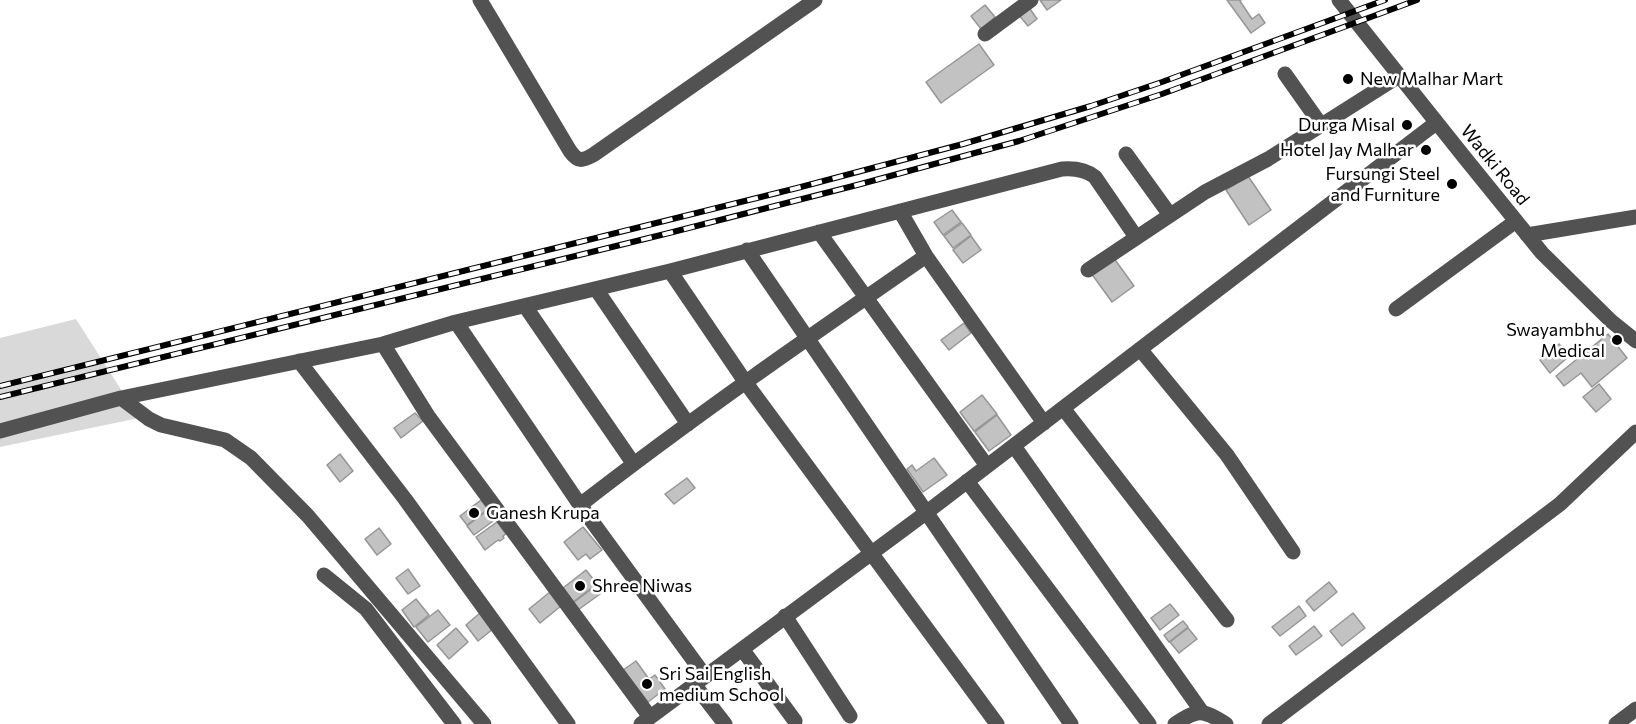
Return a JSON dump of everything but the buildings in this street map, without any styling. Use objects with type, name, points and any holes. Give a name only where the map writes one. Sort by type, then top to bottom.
[{"type":"street","points":[[480,0],[570,151],[580,160],[593,155],[815,0]]},
{"type":"street","points":[[985,33],[1031,0]]},
{"type":"street","name":"Wadki Road","points":[[1339,0],[1542,253],[1611,321],[1636,341]]},
{"type":"street","points":[[1285,74],[1321,125]]},
{"type":"street","points":[[1088,270],[1205,192],[1268,159],[1399,76]]},
{"type":"street","points":[[383,344],[428,416],[645,721],[927,512],[1436,123]]},
{"type":"street","points":[[1126,154],[1170,215]]},
{"type":"street","points":[[0,431],[121,398],[383,344],[456,322],[670,271],[1062,169],[1072,168],[1090,173],[1095,177],[1136,237]]},
{"type":"street","points":[[900,211],[926,256],[1044,423]]},
{"type":"street","points":[[1527,235],[1636,217]]},
{"type":"street","points":[[1396,309],[1516,221]]},
{"type":"street","points":[[819,232],[987,466]]},
{"type":"street","points":[[747,250],[1071,724]]},
{"type":"street","points":[[580,506],[633,463],[926,256]]},
{"type":"street","points":[[670,271],[746,383],[997,724]]},
{"type":"street","points":[[596,289],[688,424]]},
{"type":"street","points":[[525,306],[633,463]]},
{"type":"street","points":[[456,322],[699,680],[725,724]]},
{"type":"street","points":[[1140,349],[1227,455],[1293,552]]},
{"type":"street","points":[[299,361],[405,499],[568,724]]},
{"type":"street","points":[[121,398],[148,419],[161,425],[225,440],[251,458],[308,516],[484,724]]},
{"type":"street","points":[[1063,408],[1227,620]]},
{"type":"street","points":[[1269,724],[1560,504],[1636,432]]},
{"type":"street","points":[[1014,446],[1202,712]]},
{"type":"street","points":[[967,481],[1149,724]]},
{"type":"street","points":[[324,575],[366,609],[454,724]]},
{"type":"street","points":[[785,616],[850,716]]},
{"type":"street","points":[[742,649],[795,721]]},
{"type":"street","points":[[1616,724],[1636,709]]},
{"type":"street","points":[[1174,724],[1188,715],[1202,712],[1226,724]]},
{"type":"shaded area","points":[[76,319],[139,418],[0,447],[0,338]]},
{"type":"railway","points":[[0,386],[797,188],[963,144],[1162,82],[1385,0]]},
{"type":"railway","points":[[0,397],[665,234],[1019,141],[1162,94],[1417,0]]},
{"type":"place","name":"New Malhar Mart","points":[[1348,79]]},
{"type":"place","name":"Durga Misal","points":[[1407,125]]},
{"type":"place","name":"Hotel Jay Malhar","points":[[1426,150]]},
{"type":"place","name":"Fursungi Steel and Furniture","points":[[1452,184]]},
{"type":"place","name":"Swayambhu Medical","points":[[1617,340]]},
{"type":"place","name":"Ganesh Krupa","points":[[474,513]]},
{"type":"place","name":"Shree Niwas","points":[[580,586]]},
{"type":"place","name":"Sri Sai English medium School","points":[[647,684]]}]
